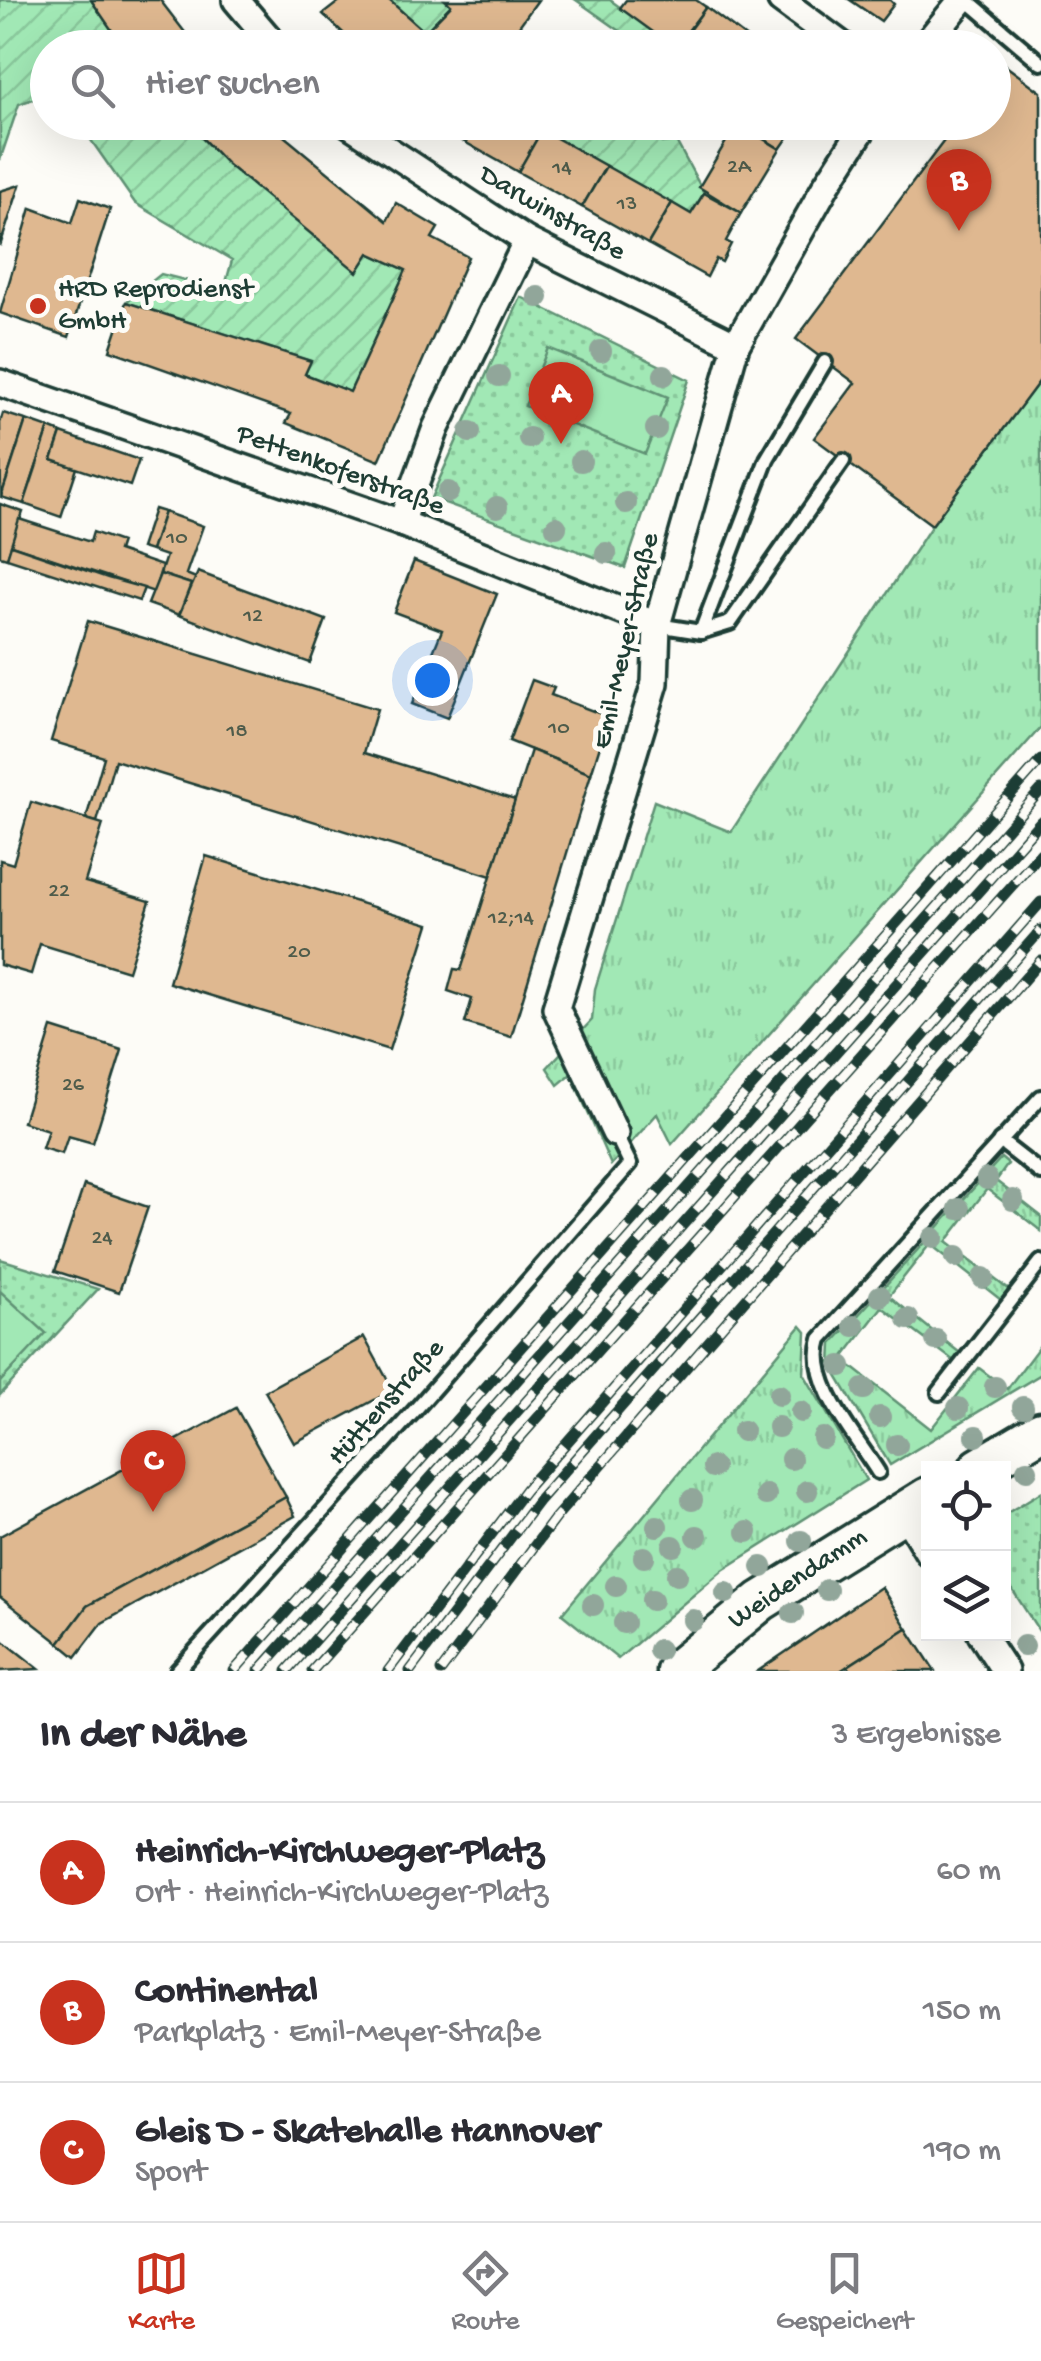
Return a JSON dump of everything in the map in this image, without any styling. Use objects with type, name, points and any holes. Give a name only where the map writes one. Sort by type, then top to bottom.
[{"type":"main road","points":[[991,1461],[1041,1431]]},
{"type":"main road","name":"Weidendamm","points":[[676,1671],[761,1601],[916,1504]]},
{"type":"street","points":[[236,0],[262,30]]},
{"type":"street","points":[[781,0],[822,30]]},
{"type":"street","points":[[938,30],[964,0]]},
{"type":"street","name":"Darwinstraße","points":[[373,140],[527,241],[736,345]]},
{"type":"street","name":"Emil-Meyer-Straße","points":[[615,1133],[556,1008],[654,682],[656,625],[736,345],[826,184],[856,140]]},
{"type":"street","points":[[401,523],[436,428],[527,241]]},
{"type":"street","name":"Pettenkoferstraße","points":[[0,383],[401,523],[656,625]]},
{"type":"street","points":[[916,1504],[928,1551]]},
{"type":"street","points":[[986,1641],[1005,1671]]},
{"type":"lane","points":[[964,0],[1001,30]]},
{"type":"lane","points":[[1011,38],[1041,63]]},
{"type":"lane","points":[[701,632],[767,460],[825,362]]},
{"type":"lane","points":[[656,625],[701,632],[730,623],[842,461]]},
{"type":"lane","points":[[878,1472],[821,1378],[816,1354],[822,1339],[1041,1097]]},
{"type":"lane","name":"Hüttenstraße","points":[[177,1671],[416,1409],[630,1164],[615,1133]]},
{"type":"lane","points":[[1000,1142],[1041,1173]]},
{"type":"lane","points":[[939,1394],[1041,1262]]},
{"type":"green space","points":[[0,0],[91,0],[112,30],[30,30],[30,100],[19,104],[0,160]]},
{"type":"green space","points":[[389,0],[445,0],[451,5],[423,30]]},
{"type":"green space","points":[[576,0],[610,0],[651,30],[619,30]]},
{"type":"green space","points":[[91,140],[204,140],[227,164],[357,271],[369,253],[406,270],[350,392],[305,374],[310,361],[126,302],[161,274],[224,290],[232,260],[135,203]]},
{"type":"green space","points":[[559,140],[676,141],[704,193],[691,214]]},
{"type":"green space","points":[[521,297],[689,380],[625,568],[431,498]]},
{"type":"green space","points":[[548,348],[668,397],[645,454],[525,406]]},
{"type":"green space","points":[[1041,379],[1041,727],[672,1144],[657,1114],[611,1165],[571,1074],[558,1085],[547,1068],[592,1020],[595,989],[654,801],[731,832],[932,525]]},
{"type":"green space","points":[[1001,1158],[1008,1164],[996,1181],[1041,1216],[1041,1231],[987,1189],[946,1242],[1009,1290],[1001,1300],[930,1244],[889,1296],[960,1353],[954,1361],[882,1307],[842,1359],[931,1429],[979,1368],[1007,1389],[1041,1344],[1041,1374],[890,1465],[831,1366],[832,1344]]},
{"type":"green space","points":[[0,1259],[98,1289],[0,1395]]},
{"type":"green space","points":[[0,1291],[46,1333],[0,1382]]},
{"type":"green space","points":[[801,1326],[806,1332],[804,1374],[866,1480],[723,1570],[618,1659],[562,1614]]},
{"type":"green space","points":[[1041,1492],[1041,1634],[1011,1588],[1011,1511]]},
{"type":"building","points":[[91,0],[160,0],[183,30],[112,30]]},
{"type":"building","points":[[341,0],[389,0],[423,30],[340,30],[323,14]]},
{"type":"building","points":[[445,0],[538,0],[516,30],[427,30],[451,5]]},
{"type":"building","points":[[626,0],[696,0],[706,7],[689,30],[650,30],[620,8]]},
{"type":"building","points":[[850,0],[890,0],[894,4],[881,21]]},
{"type":"building","points":[[706,7],[736,30],[689,30]]},
{"type":"building","points":[[1011,70],[1041,92],[1041,379],[932,525],[814,438],[855,383],[796,339],[945,140],[1011,140]]},
{"type":"building","points":[[204,140],[289,140],[387,221],[396,203],[438,228],[432,238],[468,257],[379,461],[286,423],[291,414],[110,350],[126,302],[311,361],[305,374],[350,392],[406,270],[369,253],[357,272],[227,164]]},
{"type":"building","points":[[461,140],[536,140],[518,172]]},
{"type":"building","points":[[536,140],[560,140],[606,166],[582,207],[518,172]]},
{"type":"building","points":[[727,140],[765,140],[780,149],[741,213],[699,187]]},
{"type":"building","points":[[766,140],[786,140],[780,149]]},
{"type":"building","points":[[606,166],[672,203],[648,244],[582,207]]},
{"type":"building","points":[[20,185],[0,246],[0,191]]},
{"type":"building","points":[[704,193],[741,213],[726,241],[731,244],[722,262],[716,259],[707,277],[648,244],[672,203],[691,214]]},
{"type":"building","points":[[80,198],[110,209],[69,337],[0,313],[31,208],[72,223]]},
{"type":"building","points":[[3,413],[26,420],[1,497],[0,423]]},
{"type":"building","points":[[26,420],[49,428],[24,504],[1,497]]},
{"type":"building","points":[[49,428],[61,433],[52,460],[77,468],[61,517],[24,504]]},
{"type":"building","points":[[61,433],[139,460],[130,486],[52,460]]},
{"type":"building","points":[[0,504],[23,512],[7,558],[0,556]]},
{"type":"building","points":[[154,509],[164,512],[151,551],[141,548]]},
{"type":"building","points":[[164,512],[203,526],[186,574],[196,578],[194,585],[160,574],[166,556],[151,551]]},
{"type":"building","points":[[19,519],[90,542],[93,532],[121,542],[118,551],[162,566],[154,592],[11,545]]},
{"type":"building","points":[[11,545],[144,588],[139,601],[7,558]]},
{"type":"building","points":[[414,561],[497,594],[447,718],[412,704],[442,630],[394,612]]},
{"type":"building","points":[[198,572],[326,620],[310,663],[179,615]]},
{"type":"building","points":[[160,574],[191,584],[179,615],[148,604]]},
{"type":"building","points":[[88,621],[377,709],[364,753],[515,800],[491,876],[115,760],[97,822],[86,819],[104,757],[51,741]]},
{"type":"building","points":[[532,680],[554,688],[551,695],[609,717],[591,774],[509,741]]},
{"type":"building","points":[[531,750],[591,774],[511,1037],[465,1023],[472,999],[448,991],[454,969],[461,970]]},
{"type":"building","points":[[31,802],[103,824],[85,882],[150,901],[128,971],[40,944],[31,974],[0,965],[0,860],[13,864]]},
{"type":"building","points":[[206,856],[429,924],[389,1050],[169,983]]},
{"type":"building","points":[[52,1028],[122,1050],[93,1143],[68,1136],[62,1154],[42,1148],[48,1130],[23,1122]]},
{"type":"building","points":[[84,1185],[148,1207],[119,1292],[55,1271]]},
{"type":"building","points":[[364,1337],[393,1390],[294,1443],[265,1391]]},
{"type":"building","points":[[236,1408],[286,1497],[87,1606],[59,1643],[0,1597],[0,1536]]},
{"type":"building","points":[[286,1497],[295,1516],[102,1623],[76,1657],[59,1643],[87,1606]]},
{"type":"building","points":[[881,1587],[907,1628],[840,1671],[758,1671]]},
{"type":"building","points":[[907,1628],[935,1671],[851,1671],[848,1666]]},
{"type":"building","points":[[0,1638],[39,1669],[0,1671]]},
{"type":"railway","points":[[234,1671],[1041,760]]},
{"type":"railway","points":[[259,1671],[1041,790]]},
{"type":"railway","points":[[287,1671],[1041,821]]},
{"type":"railway","points":[[312,1671],[1041,853]]},
{"type":"railway","points":[[388,1671],[525,1490],[1041,902]]},
{"type":"railway","points":[[410,1671],[539,1500],[1041,930]]},
{"type":"railway","points":[[441,1671],[556,1517],[1041,960]]},
{"type":"place","name":"Continental","points":[[959,231]]},
{"type":"place","name":"HRD Reprodienst GmbH","points":[[38,306]]},
{"type":"place","name":"Heinrich-Kirchweger-Platz","points":[[561,444]]},
{"type":"place","name":"Gleis D - Skatehalle Hannover","points":[[153,1512]]}]
